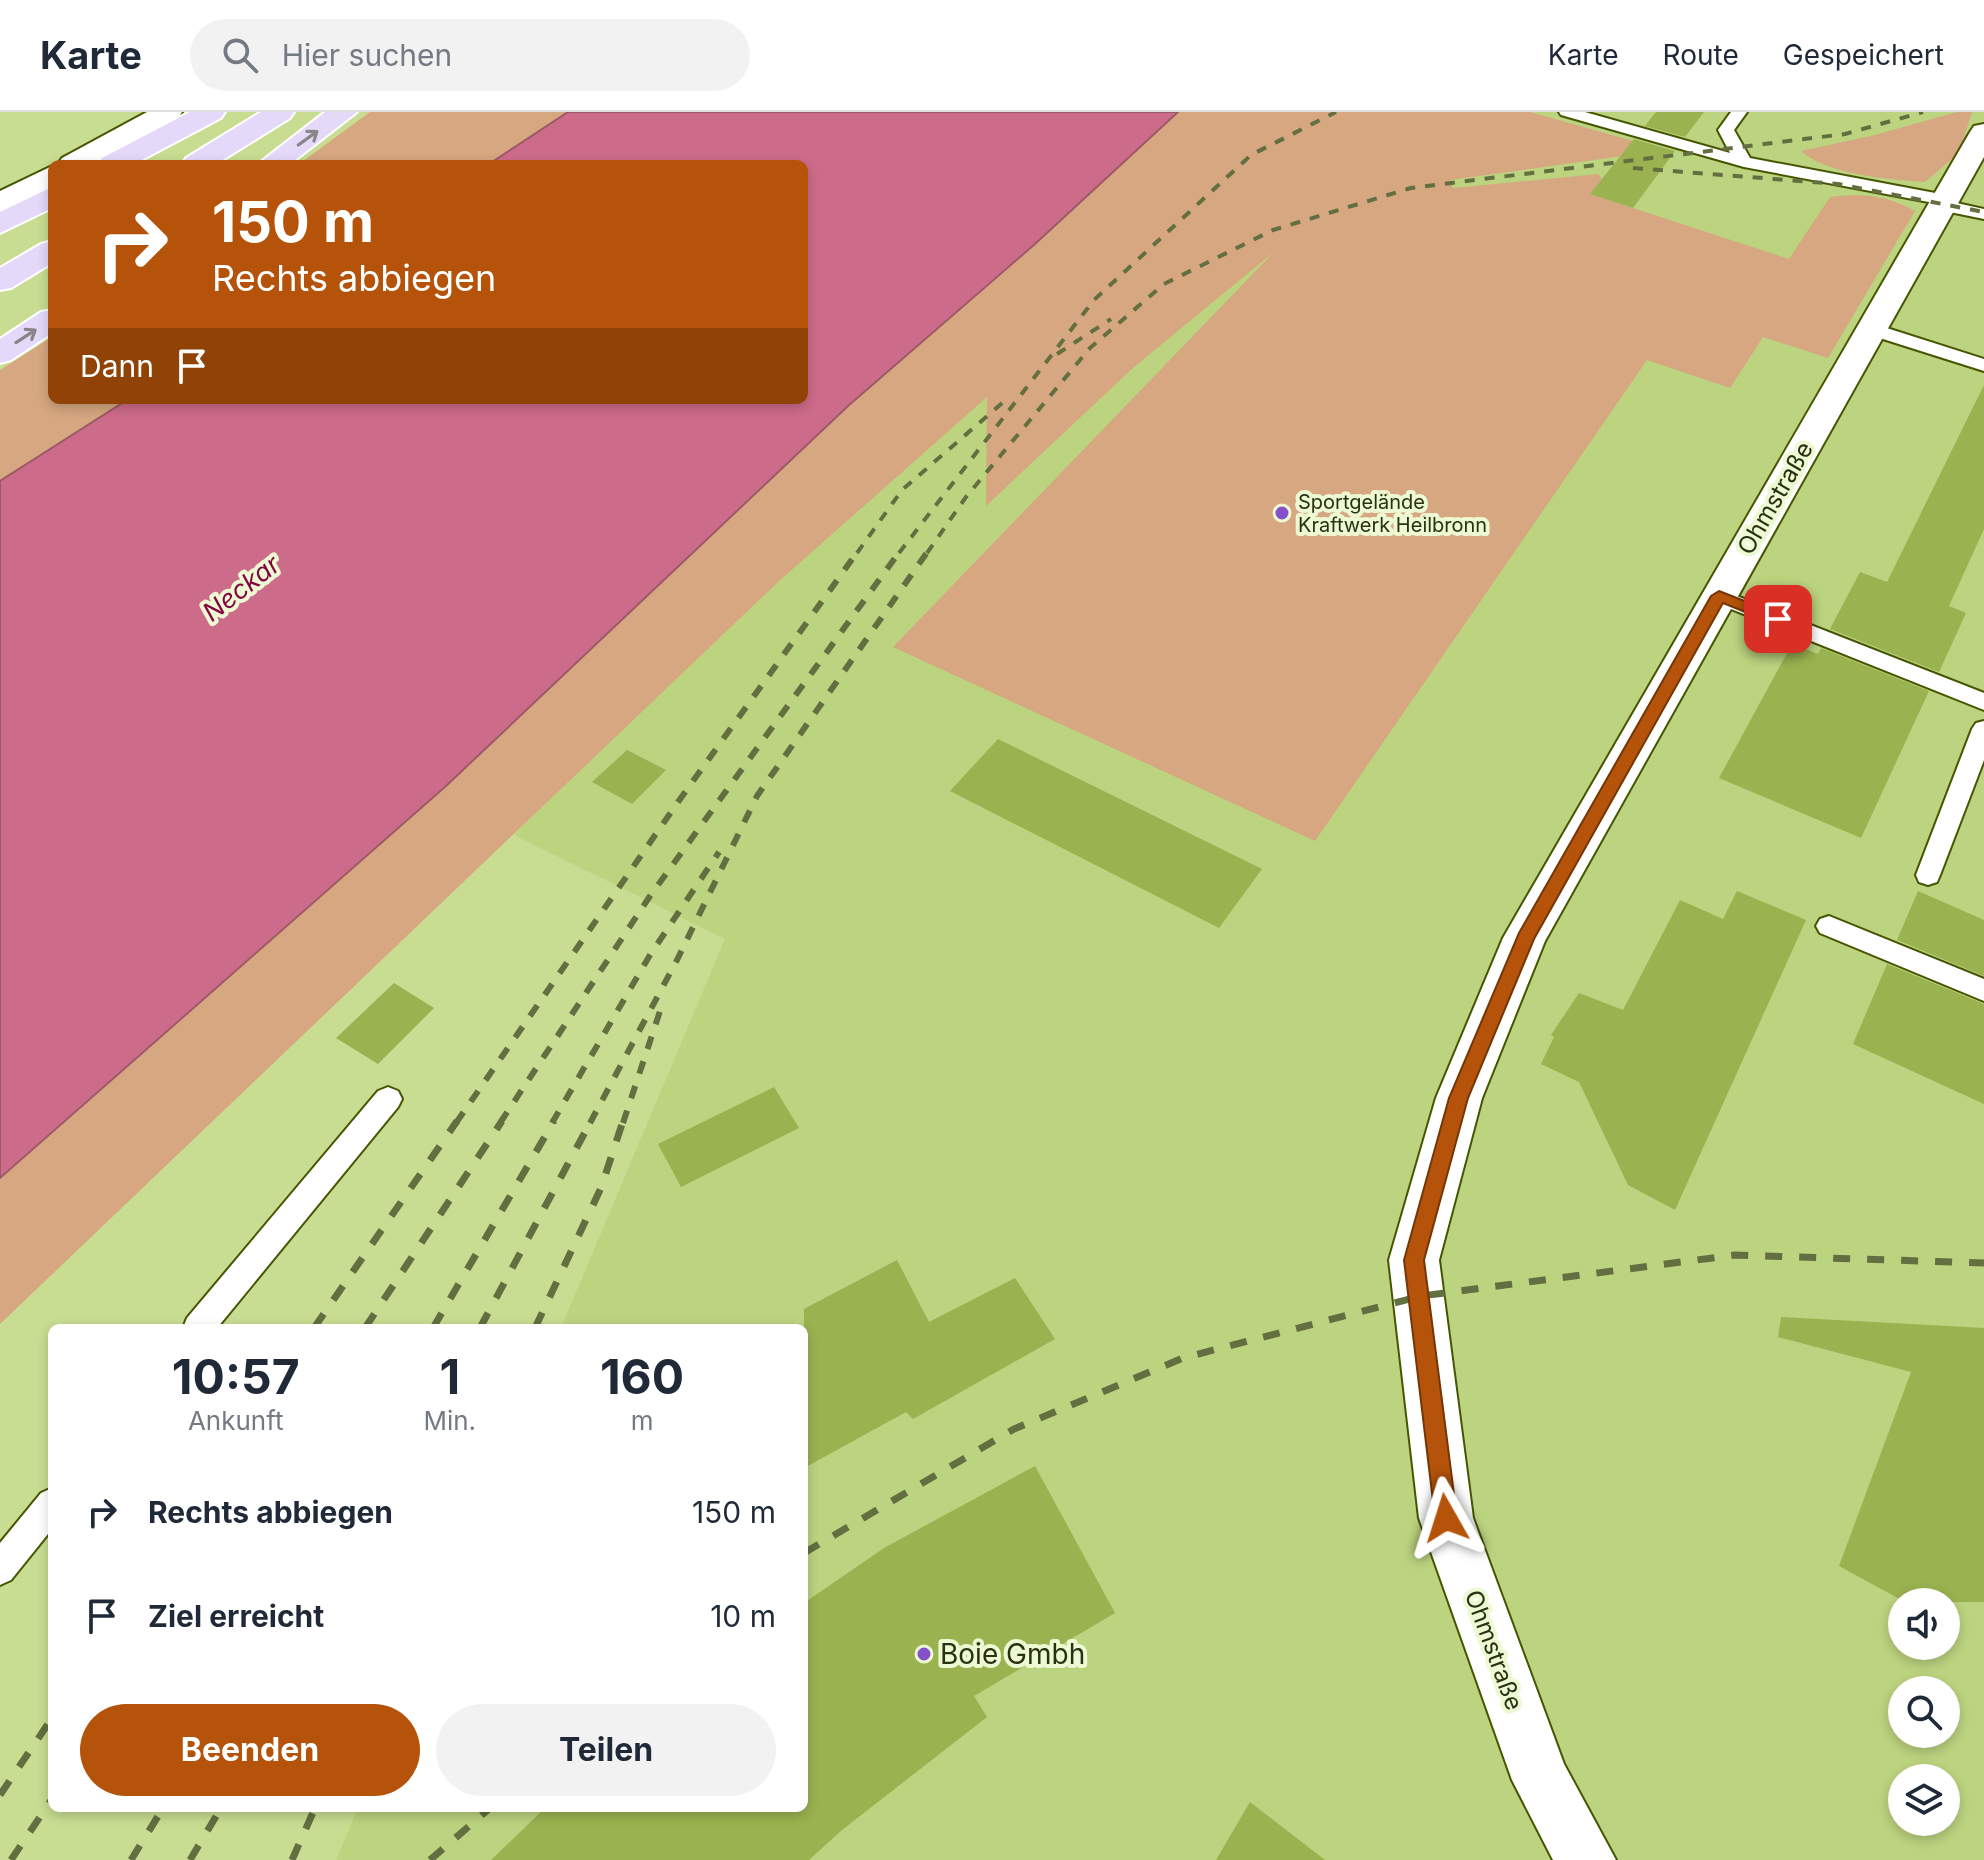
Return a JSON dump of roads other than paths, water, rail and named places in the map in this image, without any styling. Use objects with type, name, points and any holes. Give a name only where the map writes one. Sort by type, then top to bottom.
[{"type":"main road","points":[[120,160],[211,112]]},
{"type":"main road","points":[[202,160],[280,112]]},
{"type":"main road","points":[[277,160],[343,112]]},
{"type":"main road","points":[[0,224],[48,198]]},
{"type":"main road","points":[[0,281],[48,252]]},
{"type":"main road","points":[[0,353],[48,322]]},
{"type":"street","points":[[79,160],[168,112]]},
{"type":"street","name":"Ohmstraße","points":[[1586,1860],[1541,1780],[1446,1518],[1414,1260],[1459,1098],[1525,938],[1984,132]]},
{"type":"street","points":[[0,203],[48,177]]},
{"type":"lane","points":[[1567,112],[1617,118],[1744,162],[1984,214]]},
{"type":"lane","points":[[1739,112],[1726,130],[1744,162]]},
{"type":"lane","points":[[1871,329],[1984,365]]},
{"type":"lane","points":[[1719,596],[1984,702]]},
{"type":"lane","points":[[1928,875],[1984,729]]},
{"type":"lane","points":[[1829,926],[1984,990]]},
{"type":"lane","points":[[201,1324],[388,1099]]},
{"type":"lane","points":[[0,1569],[48,1509]]},
{"type":"water","name":"Neckar","points":[[568,112],[1178,112],[1035,244],[848,406],[446,786],[0,1178],[0,481],[121,404],[808,404],[808,160],[495,160]]},
{"type":"railway","points":[[899,553],[1094,300],[1251,155],[1336,112]]},
{"type":"railway","points":[[927,553],[966,497],[1090,348],[1164,284],[1273,230],[1411,188],[1845,134],[1923,112]]},
{"type":"railway","points":[[1633,168],[1838,184],[1984,212]]},
{"type":"railway","points":[[1057,354],[1111,319]]},
{"type":"railway","points":[[857,553],[902,490],[1008,398]]},
{"type":"railway","points":[[456,1123],[678,802],[858,551]]},
{"type":"railway","points":[[500,1123],[650,896],[900,551]]},
{"type":"railway","points":[[590,1123],[677,960],[757,796],[928,551]]},
{"type":"railway","points":[[552,1123],[650,955],[719,852]]},
{"type":"railway","points":[[623,1123],[662,1005]]},
{"type":"railway","points":[[317,1324],[457,1121]]},
{"type":"railway","points":[[368,1324],[502,1121]]},
{"type":"railway","points":[[435,1324],[554,1121]]},
{"type":"railway","points":[[482,1324],[591,1121]]},
{"type":"railway","points":[[537,1324],[601,1188],[623,1121]]},
{"type":"railway","points":[[808,1551],[1014,1429],[1183,1358],[1421,1296],[1735,1255],[1984,1263]]},
{"type":"railway","points":[[0,1795],[48,1724]]},
{"type":"railway","points":[[11,1860],[48,1805]]},
{"type":"railway","points":[[131,1860],[161,1812]]},
{"type":"railway","points":[[190,1860],[219,1812]]},
{"type":"railway","points":[[292,1860],[313,1812]]},
{"type":"railway","points":[[430,1860],[485,1812]]},
{"type":"place","name":"Sportgelände Kraftwerk Heilbronn","points":[[1282,513]]},
{"type":"place","name":"Boie Gmbh","points":[[924,1654]]}]
